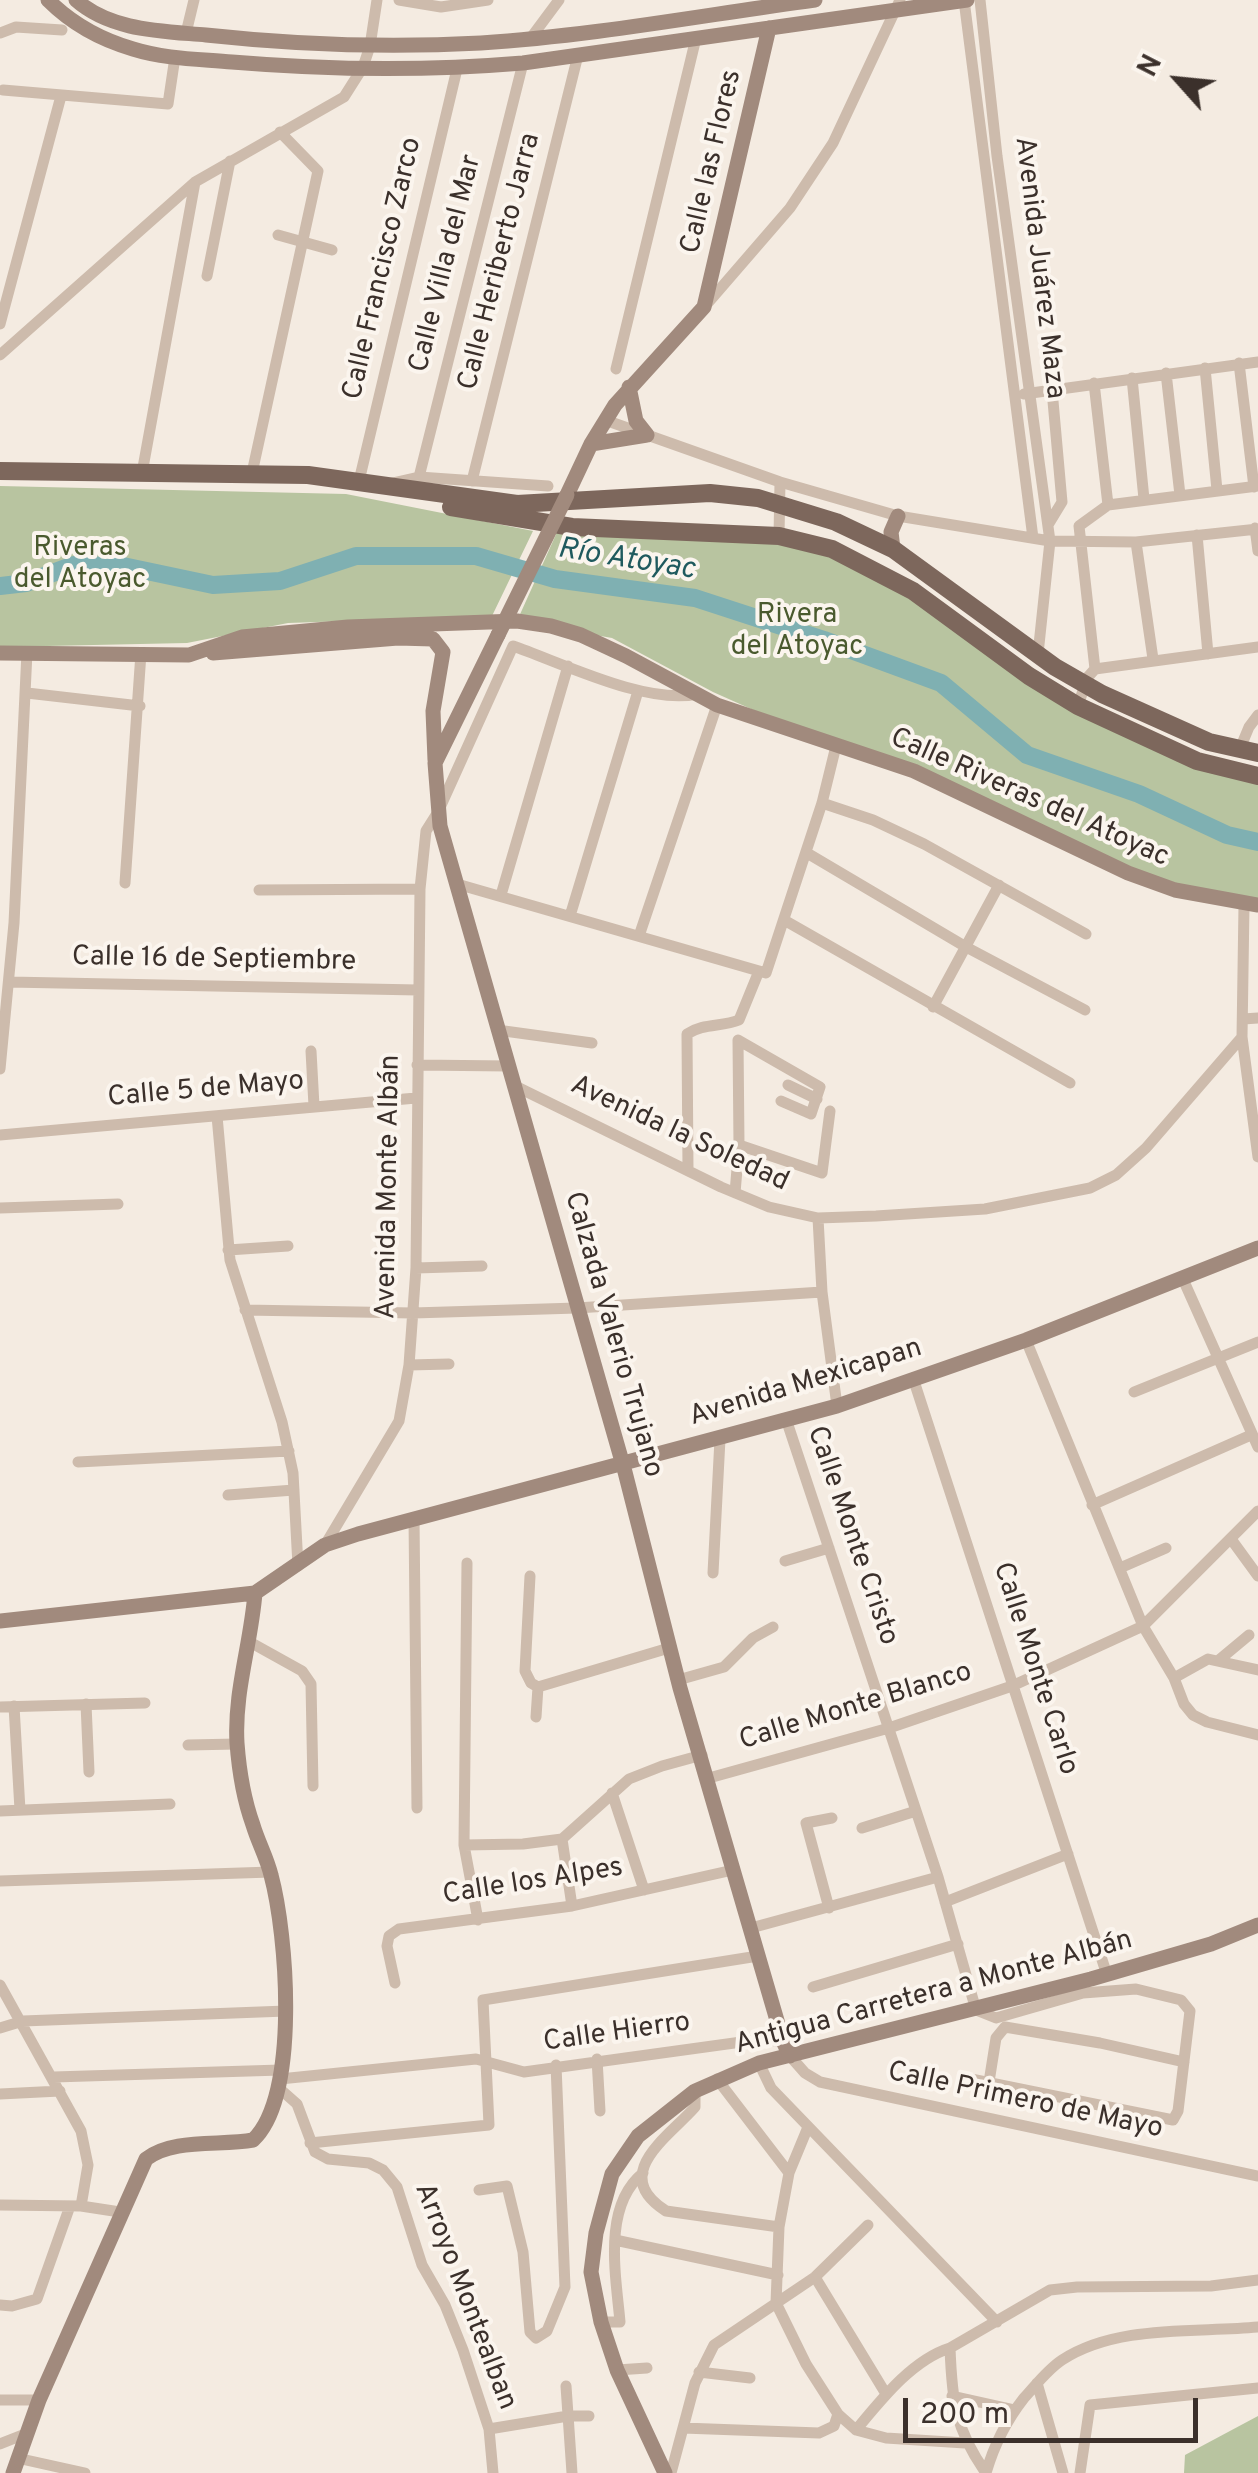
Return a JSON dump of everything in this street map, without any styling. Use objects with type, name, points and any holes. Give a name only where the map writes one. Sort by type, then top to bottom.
[{"type":"main road","points":[[0,471],[252,473],[359,481],[404,490],[455,508],[536,523],[779,536],[812,542],[859,561],[912,591],[1078,706],[1197,761],[1258,776]]},
{"type":"main road","points":[[404,490],[530,504],[710,493],[779,502],[859,531],[893,550],[1038,654],[1090,676],[1209,742],[1248,752]]},
{"type":"street","points":[[48,0],[97,36],[134,50],[175,57],[264,65],[457,69],[769,28],[898,5],[965,0]]},
{"type":"street","points":[[76,0],[89,12],[109,20],[186,33],[370,46],[530,39],[752,4],[814,0]]},
{"type":"street","points":[[186,33],[194,0]]},
{"type":"street","points":[[0,355],[196,182],[344,96],[363,67],[377,0]]},
{"type":"street","points":[[399,0],[441,6],[488,0]]},
{"type":"street","points":[[530,39],[558,0]]},
{"type":"street","name":"Avenida Juárez Maza","points":[[965,0],[1022,394],[1050,541],[1038,654]]},
{"type":"street","name":"Avenida Juárez Maza","points":[[980,0],[1034,538]]},
{"type":"street","points":[[704,307],[790,208],[833,143],[898,5]]},
{"type":"street","points":[[0,22],[62,30]]},
{"type":"street","points":[[0,33],[16,26]]},
{"type":"street","name":"Calle las Flores","points":[[704,307],[769,28]]},
{"type":"street","points":[[616,369],[696,38]]},
{"type":"street","name":"Calle Heriberto Jarra","points":[[472,481],[578,55]]},
{"type":"street","points":[[3,90],[168,104],[175,57]]},
{"type":"street","name":"Calle Villa del Mar","points":[[420,477],[522,62]]},
{"type":"street","name":"Calle Francisco Zarco","points":[[359,481],[457,69]]},
{"type":"street","points":[[0,324],[61,96]]},
{"type":"street","points":[[252,473],[318,171],[280,132]]},
{"type":"street","points":[[207,276],[230,161]]},
{"type":"street","points":[[142,473],[196,182]]},
{"type":"street","points":[[278,235],[332,250]]},
{"type":"street","name":"Calzada Valerio Trujano","points":[[704,307],[629,387],[591,444],[436,763],[438,812],[622,1463],[678,1680],[790,2056]]},
{"type":"street","points":[[1022,394],[1258,362]]},
{"type":"street","points":[[1078,706],[1090,676],[1079,526],[1108,505],[1256,486],[1239,363]]},
{"type":"street","points":[[1205,368],[1218,490]]},
{"type":"street","points":[[1166,373],[1180,495]]},
{"type":"street","points":[[1132,378],[1144,499]]},
{"type":"street","points":[[1094,383],[1108,505]]},
{"type":"street","points":[[629,387],[636,421],[647,435]]},
{"type":"street","points":[[1048,525],[1062,502],[1052,390]]},
{"type":"street","points":[[605,420],[780,482],[898,516],[1050,541],[1136,542],[1257,528],[1258,551]]},
{"type":"street","points":[[591,444],[647,435]]},
{"type":"street","points":[[385,485],[420,477],[548,486]]},
{"type":"street","points":[[779,536],[780,482]]},
{"type":"street","points":[[893,550],[891,532],[898,516]]},
{"type":"street","points":[[1197,534],[1208,654]]},
{"type":"street","points":[[1136,542],[1153,659]]},
{"type":"street","name":"Calle Riveras del Atoyac","points":[[189,655],[242,637],[286,632],[413,622],[502,628],[550,626],[581,635],[716,705],[914,771],[1128,873],[1175,890],[1251,905]]},
{"type":"street","points":[[0,652],[189,655],[398,638],[433,639],[443,652],[432,712],[436,763]]},
{"type":"street","name":"Avenida Monte Albán","points":[[326,1545],[399,1421],[409,1365],[416,1268],[420,889],[426,831],[512,646],[568,666]]},
{"type":"street","points":[[1090,676],[1153,659],[1258,647]]},
{"type":"street","points":[[0,1069],[14,923],[27,652]]},
{"type":"street","points":[[125,883],[141,653]]},
{"type":"street","points":[[1030,676],[1038,654]]},
{"type":"street","points":[[501,894],[568,666],[638,691],[676,697],[696,694]]},
{"type":"street","points":[[570,916],[638,691]]},
{"type":"street","points":[[26,693],[140,706]]},
{"type":"street","points":[[639,936],[716,705]]},
{"type":"street","points":[[1248,752],[1249,727],[1258,715]]},
{"type":"street","points":[[688,1170],[687,1034],[698,1027],[739,1020],[784,920],[836,746]]},
{"type":"street","points":[[822,803],[873,820],[1081,931]]},
{"type":"street","points":[[807,853],[966,947],[1085,1010]]},
{"type":"street","points":[[457,884],[763,972]]},
{"type":"street","points":[[933,1007],[999,885]]},
{"type":"street","points":[[259,890],[420,889]]},
{"type":"street","points":[[1251,905],[1242,1037],[1253,1092],[1258,1157]]},
{"type":"street","points":[[0,919],[14,923]]},
{"type":"street","points":[[784,920],[1070,1083]]},
{"type":"street","name":"Calle 16 de Septiembre","points":[[8,982],[418,990]]},
{"type":"street","points":[[1243,1019],[1258,1018]]},
{"type":"street","points":[[497,1030],[592,1043]]},
{"type":"street","name":"Avenida la Soledad","points":[[513,1085],[769,1207],[818,1218],[985,1209],[1090,1188],[1116,1175],[1146,1148],[1242,1037]]},
{"type":"street","points":[[735,1193],[738,1040],[820,1087],[811,1114],[781,1101]]},
{"type":"street","points":[[311,1051],[314,1106]]},
{"type":"street","points":[[417,1065],[508,1066]]},
{"type":"street","points":[[788,1085],[817,1099]]},
{"type":"street","name":"Calle 5 de Mayo","points":[[0,1135],[416,1098]]},
{"type":"street","points":[[738,1145],[822,1174],[830,1111]]},
{"type":"street","points":[[217,1116],[228,1250],[282,1422],[294,1490],[298,1566]]},
{"type":"street","points":[[0,1208],[118,1204]]},
{"type":"street","points":[[818,1218],[822,1292],[837,1406]]},
{"type":"street","points":[[228,1250],[288,1246]]},
{"type":"street","name":"Avenida Mexicapan","points":[[255,1593],[326,1545],[414,1518],[787,1422],[1026,1340],[1258,1248]]},
{"type":"street","points":[[416,1268],[482,1266]]},
{"type":"street","points":[[1182,1277],[1258,1447]]},
{"type":"street","points":[[245,1310],[413,1313],[577,1308],[822,1292]]},
{"type":"street","points":[[1026,1340],[1143,1626],[1174,1678],[1184,1704],[1207,1722],[1258,1735]]},
{"type":"street","points":[[1134,1392],[1258,1342]]},
{"type":"street","points":[[409,1365],[450,1364]]},
{"type":"street","name":"Calle Monte Carlo","points":[[913,1378],[1107,1975]]},
{"type":"street","name":"Calle Monte Cristo","points":[[787,1422],[938,1877],[976,2010]]},
{"type":"street","points":[[1092,1505],[1250,1435]]},
{"type":"street","points":[[714,1573],[720,1439]]},
{"type":"street","points":[[78,1462],[288,1451]]},
{"type":"street","points":[[228,1495],[294,1490]]},
{"type":"street","name":"Calle Monte Blanco","points":[[709,1778],[889,1728],[1012,1686],[1143,1626],[1258,1511]]},
{"type":"street","points":[[414,1518],[417,1808]]},
{"type":"street","points":[[1231,1539],[1258,1576]]},
{"type":"street","points":[[785,1562],[829,1548]]},
{"type":"street","points":[[1120,1568],[1166,1548]]},
{"type":"street","points":[[467,1563],[464,1845],[478,1920]]},
{"type":"street","points":[[530,1576],[525,1671],[531,1683],[538,1686],[669,1648]]},
{"type":"street","points":[[0,1621],[255,1593],[237,1698],[237,1744],[252,1822],[271,1872],[278,1908],[286,2011],[280,2079],[268,2121],[253,2140],[154,2152],[138,2170],[38,2400],[15,2466],[85,2473]]},
{"type":"street","points":[[678,1680],[724,1667],[753,1638],[773,1627]]},
{"type":"street","points":[[1219,1660],[1249,1636]]},
{"type":"street","points":[[248,1641],[302,1671],[311,1684],[314,1786]]},
{"type":"street","points":[[1174,1678],[1208,1660],[1258,1670]]},
{"type":"street","points":[[536,1717],[538,1686]]},
{"type":"street","points":[[0,1707],[144,1703]]},
{"type":"street","points":[[86,1704],[89,1772]]},
{"type":"street","points":[[14,1706],[20,1810]]},
{"type":"street","points":[[188,1744],[237,1744]]},
{"type":"street","points":[[464,1845],[562,1839],[629,1779],[702,1755]]},
{"type":"street","points":[[612,1793],[644,1890]]},
{"type":"street","points":[[0,1811],[170,1804]]},
{"type":"street","points":[[862,1828],[916,1811]]},
{"type":"street","points":[[829,1908],[806,1823],[832,1818]]},
{"type":"street","points":[[562,1839],[572,1906]]},
{"type":"street","points":[[945,1902],[1068,1854]]},
{"type":"street","name":"Calle los Alpes","points":[[395,1983],[387,1946],[392,1932],[572,1906],[733,1870]]},
{"type":"street","points":[[0,1881],[271,1872]]},
{"type":"street","points":[[751,1928],[938,1877]]},
{"type":"street","name":"Antigua Carretera a Monte Albán","points":[[668,2473],[617,2370],[601,2322],[592,2272],[596,2233],[612,2174],[638,2136],[695,2091],[759,2063],[1107,1975],[1212,1944],[1258,1925]]},
{"type":"street","points":[[816,1985],[958,1944]]},
{"type":"street","points":[[280,2079],[297,2104],[310,2143],[489,2125],[483,2000],[758,1956]]},
{"type":"street","points":[[0,1984],[81,2131],[88,2165],[76,2206],[36,2299],[0,2305]]},
{"type":"street","points":[[966,2078],[1173,2120],[1178,2111],[1190,2012],[1181,2000],[1136,1988],[1083,1994],[996,2018],[976,2010]]},
{"type":"street","points":[[0,2028],[23,2021],[286,2011]]},
{"type":"street","points":[[989,2082],[996,2038],[1005,2027],[1184,2062]]},
{"type":"street","name":"Calle Hierro","points":[[54,2077],[280,2079],[476,2060],[524,2072],[756,2040],[783,2041]]},
{"type":"street","name":"Calle Primero de Mayo","points":[[790,2056],[805,2073],[820,2082],[1258,2176]]},
{"type":"street","points":[[597,2060],[600,2111]]},
{"type":"street","points":[[759,2063],[771,2088],[997,2322]]},
{"type":"street","points":[[479,2190],[507,2186],[522,2252],[530,2332],[536,2338],[547,2331],[565,2287],[556,2066]]},
{"type":"street","points":[[717,2080],[789,2173]]},
{"type":"street","points":[[0,2094],[60,2091]]},
{"type":"street","points":[[601,2322],[620,2322],[616,2240],[618,2217],[630,2184],[643,2173],[652,2150],[696,2107],[695,2091]]},
{"type":"street","points":[[808,2127],[789,2173],[780,2227],[776,2303],[816,2382],[838,2414],[856,2430],[886,2438],[965,2444]]},
{"type":"street","name":"Arroyo Montealban","points":[[310,2143],[328,2160],[368,2163],[383,2170],[397,2187],[422,2265],[453,2321],[488,2430],[493,2473]]},
{"type":"street","points":[[643,2173],[654,2203],[666,2211],[780,2227]]},
{"type":"street","points":[[0,2205],[76,2206],[120,2212]]},
{"type":"street","points":[[668,2473],[699,2372],[714,2344],[815,2277],[868,2226]]},
{"type":"street","points":[[616,2240],[778,2275]]},
{"type":"street","points":[[815,2277],[886,2394]]},
{"type":"street","points":[[856,2430],[886,2394],[934,2353],[950,2348],[1050,2290],[1211,2286],[1258,2280]]},
{"type":"street","points":[[986,2473],[992,2448],[1015,2410],[1060,2361],[1113,2340],[1258,2327]]},
{"type":"street","points":[[950,2348],[952,2396],[965,2444],[986,2473]]},
{"type":"street","points":[[617,2370],[647,2368]]},
{"type":"street","points":[[699,2372],[750,2378]]},
{"type":"street","points":[[1037,2384],[1063,2473]]},
{"type":"street","points":[[566,2386],[572,2473]]},
{"type":"street","points":[[1080,2473],[1090,2405],[1258,2388]]},
{"type":"street","points":[[952,2396],[1015,2410]]},
{"type":"street","points":[[0,2400],[38,2400]]},
{"type":"street","points":[[683,2428],[820,2433],[834,2426],[838,2414]]},
{"type":"street","points":[[488,2430],[589,2416]]},
{"type":"street","points":[[0,2444],[25,2434]]},
{"type":"green space","name":"Riveras del Atoyac","points":[[0,486],[346,494],[533,531],[492,616],[288,623],[187,643],[0,647]]},
{"type":"green space","name":"Rivera del Atoyac","points":[[558,530],[779,536],[913,591],[1029,675],[1197,761],[1258,772],[1258,905],[1128,873],[968,795],[834,746],[713,692],[612,638],[517,621]]},
{"type":"green space","points":[[1258,2416],[1258,2473],[1184,2473],[1185,2455]]},
{"type":"waterway","name":"Río Atoyac","points":[[0,586],[26,583],[74,565],[123,566],[213,585],[280,581],[356,556],[476,556],[555,579],[695,598],[941,683],[1027,755],[1139,794],[1227,835],[1258,842]]}]
